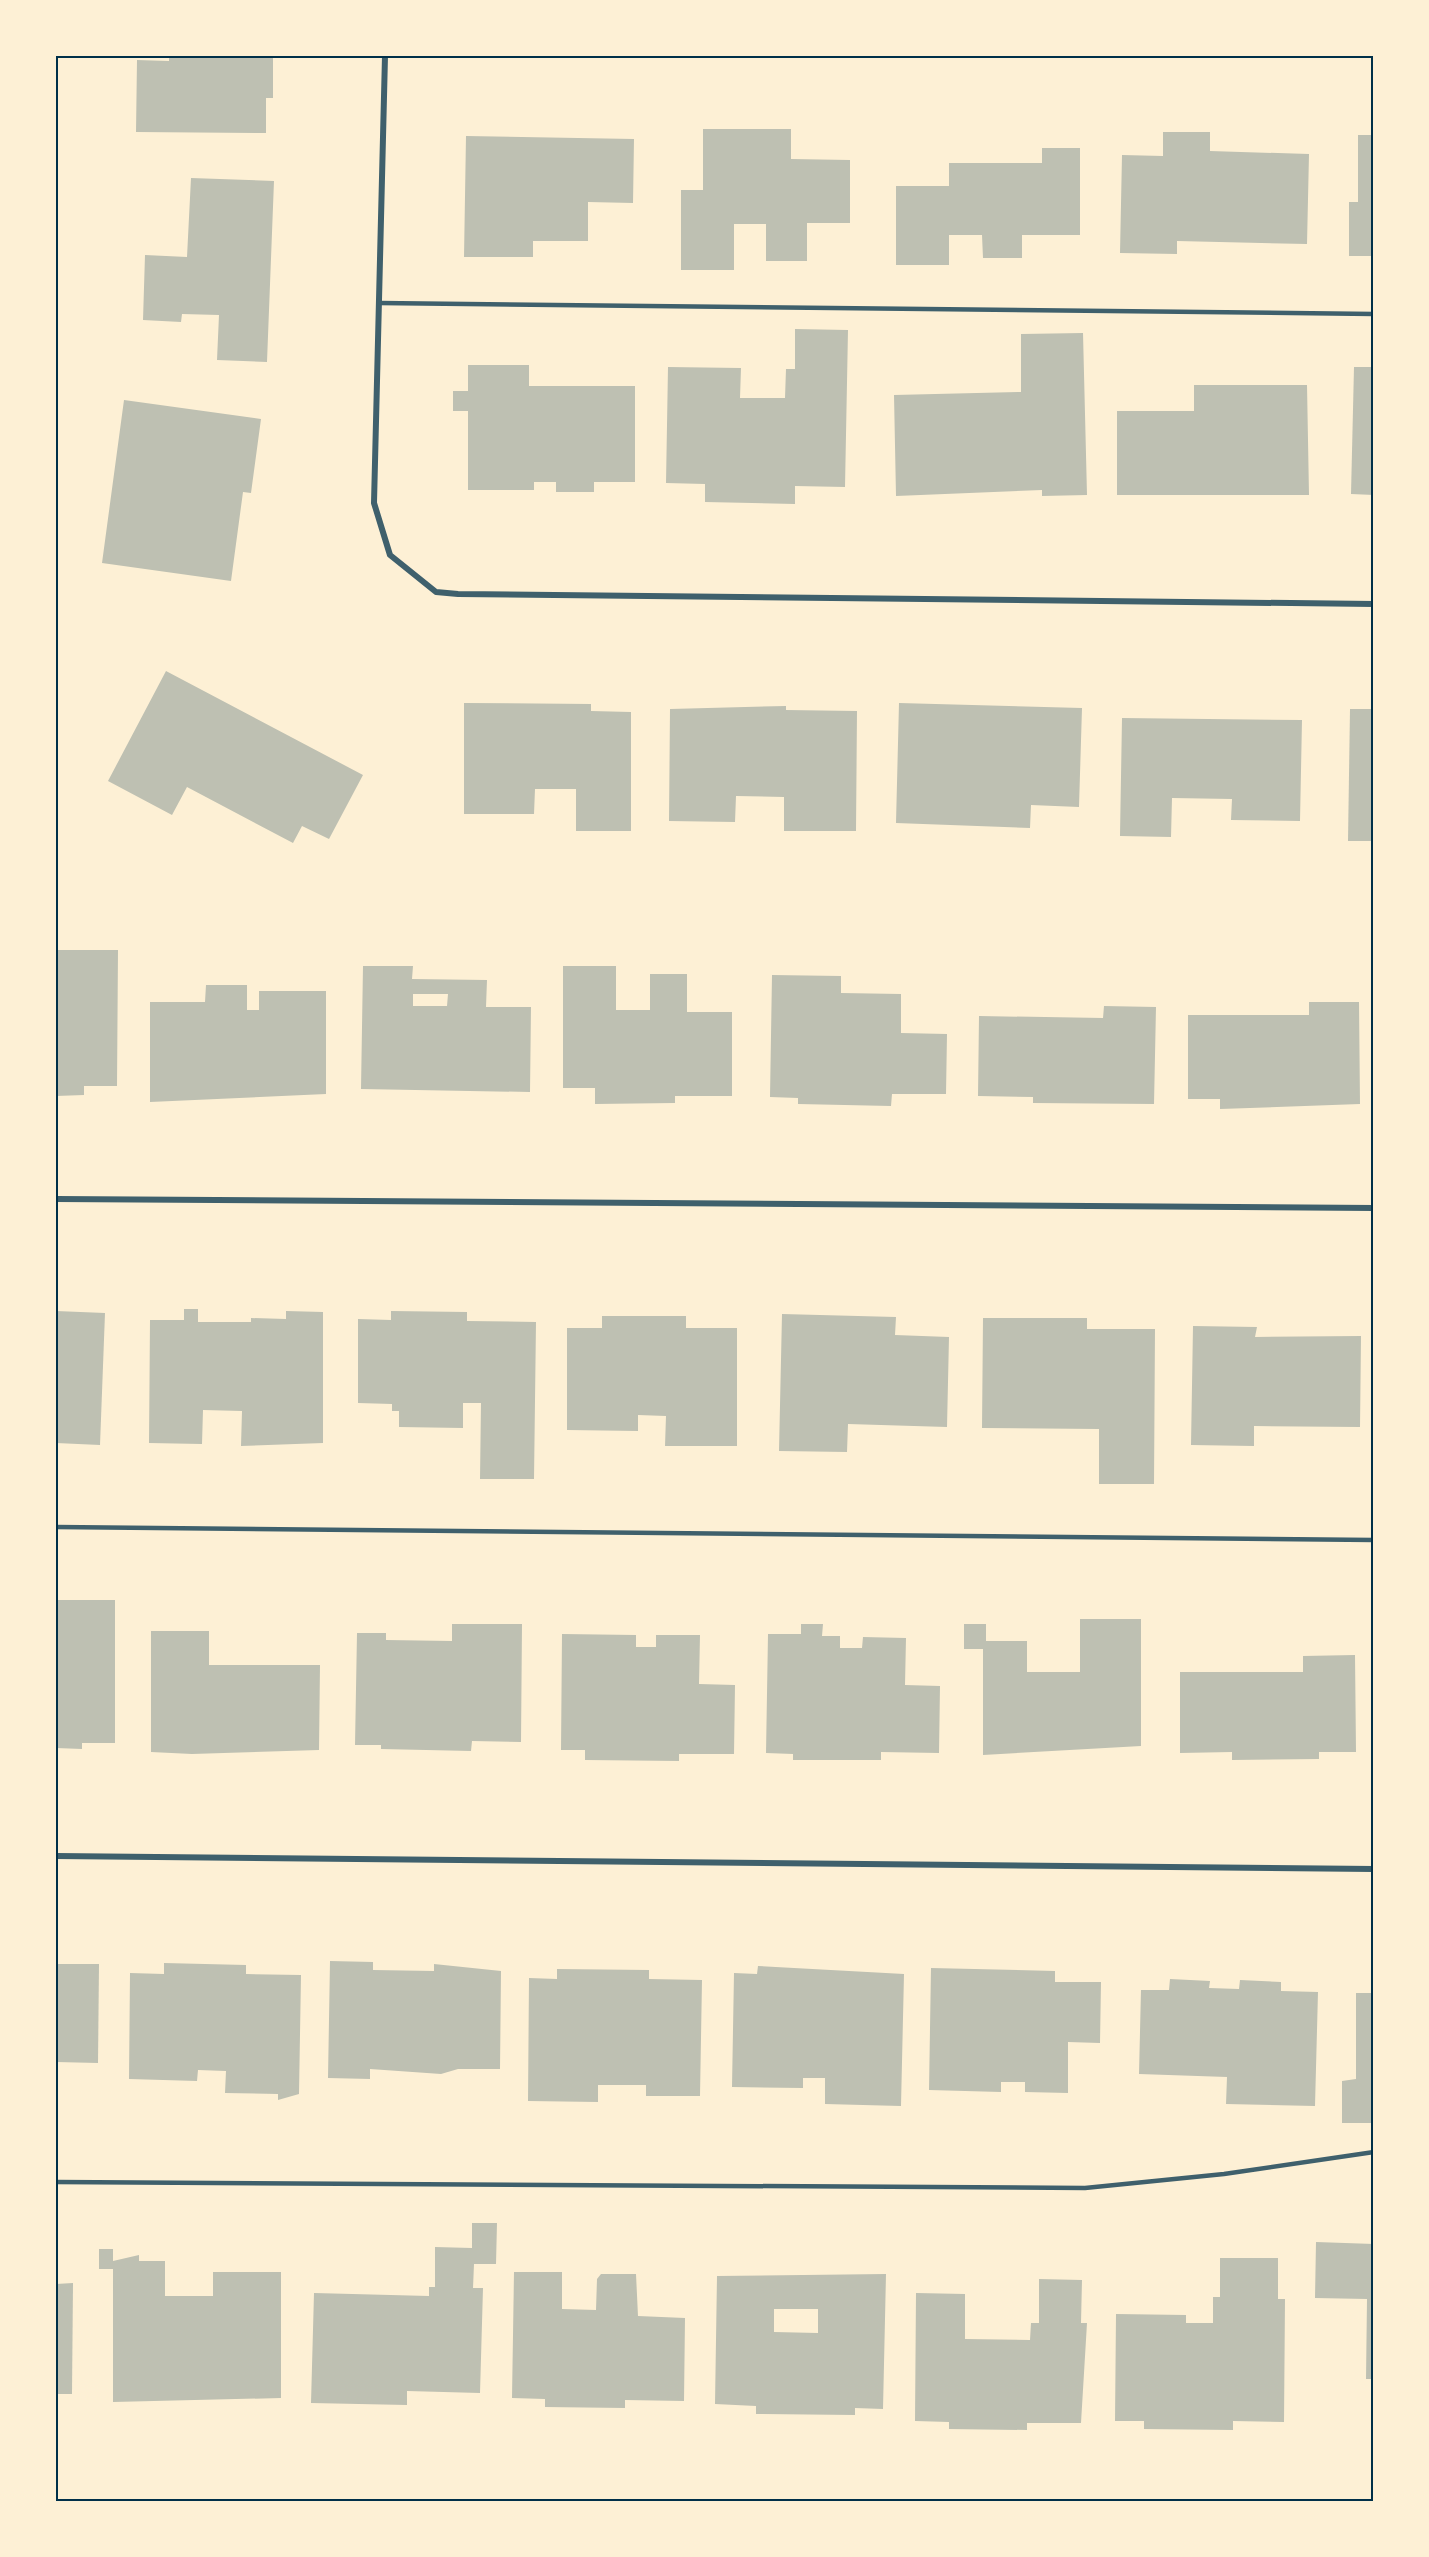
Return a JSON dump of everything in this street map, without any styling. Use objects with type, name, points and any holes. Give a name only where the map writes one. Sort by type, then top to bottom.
[{"type":"street","points":[[385,56],[374,503],[390,555],[436,592],[1374,604]]},
{"type":"street","points":[[56,1199],[1374,1208]]},
{"type":"street","points":[[56,1856],[1374,1869]]},
{"type":"lane","points":[[379,303],[1374,314]]},
{"type":"lane","points":[[56,1527],[1374,1540]]},
{"type":"lane","points":[[56,2182],[1085,2188],[1224,2174],[1374,2152]]},
{"type":"building","points":[[169,56],[273,56],[273,98],[266,98],[266,133],[136,132],[137,60],[169,61]]},
{"type":"building","points":[[703,129],[791,129],[791,159],[850,160],[850,223],[807,223],[807,261],[766,261],[766,224],[734,224],[734,270],[681,270],[681,190],[703,190]]},
{"type":"building","points":[[1163,132],[1210,132],[1210,151],[1309,154],[1307,244],[1177,241],[1177,254],[1120,253],[1122,155],[1163,156]]},
{"type":"building","points":[[1358,135],[1374,135],[1374,256],[1349,256],[1349,202],[1358,202]]},
{"type":"building","points":[[466,136],[634,139],[633,203],[588,202],[588,241],[533,241],[533,257],[464,257]]},
{"type":"building","points":[[1042,148],[1080,148],[1080,235],[1022,235],[1022,258],[983,258],[982,235],[949,235],[949,265],[896,265],[896,186],[949,186],[949,163],[1042,163]]},
{"type":"building","points":[[191,178],[274,181],[267,362],[217,360],[219,315],[182,314],[181,322],[143,320],[145,255],[187,257]]},
{"type":"building","points":[[795,329],[848,330],[845,487],[795,486],[795,504],[705,502],[705,484],[666,483],[668,367],[741,368],[740,398],[785,398],[786,369],[795,369]]},
{"type":"building","points":[[1083,333],[1087,495],[1042,496],[1042,490],[896,496],[894,395],[1021,392],[1021,334]]},
{"type":"building","points":[[468,365],[529,365],[529,386],[635,386],[635,482],[594,482],[594,492],[556,492],[556,482],[534,482],[534,490],[468,490],[468,411],[453,411],[453,391],[468,391]]},
{"type":"building","points":[[1354,367],[1374,367],[1374,495],[1351,494]]},
{"type":"building","points":[[1194,385],[1307,385],[1309,495],[1117,495],[1117,411],[1194,411]]},
{"type":"building","points":[[124,400],[261,419],[251,493],[243,492],[231,581],[102,563]]},
{"type":"building","points":[[166,671],[363,775],[329,839],[302,826],[293,843],[187,787],[172,815],[108,781]]},
{"type":"building","points":[[464,703],[591,704],[591,711],[631,712],[631,831],[576,831],[576,789],[535,789],[534,814],[464,814]]},
{"type":"building","points":[[899,703],[1082,708],[1079,807],[1031,805],[1030,828],[896,823]]},
{"type":"building","points":[[786,706],[786,710],[857,711],[856,831],[784,831],[784,797],[736,796],[735,822],[669,821],[670,709]]},
{"type":"building","points":[[1350,709],[1374,709],[1374,841],[1348,841]]},
{"type":"building","points":[[1122,718],[1302,720],[1300,821],[1231,820],[1232,799],[1172,798],[1171,837],[1120,836]]},
{"type":"building","points":[[56,950],[118,950],[117,1086],[84,1086],[84,1095],[56,1096]]},
{"type":"building","points":[[363,966],[413,966],[412,979],[487,980],[486,1007],[531,1007],[530,1092],[361,1089]],"holes":[[[413,994],[448,994],[447,1006],[413,1006]]]},
{"type":"building","points":[[563,966],[616,966],[616,1010],[650,1010],[650,974],[687,974],[687,1012],[732,1012],[732,1096],[675,1096],[675,1103],[595,1104],[595,1088],[563,1088]]},
{"type":"building","points":[[772,975],[841,976],[841,993],[901,994],[901,1033],[947,1034],[946,1094],[892,1094],[891,1106],[798,1104],[798,1098],[770,1097]]},
{"type":"building","points":[[206,985],[247,985],[247,1010],[259,1010],[259,991],[326,991],[326,1094],[150,1102],[150,1002],[205,1002]]},
{"type":"building","points":[[1309,1002],[1359,1002],[1360,1104],[1220,1109],[1220,1099],[1188,1099],[1188,1015],[1309,1015]]},
{"type":"building","points":[[1104,1006],[1156,1007],[1154,1104],[1033,1103],[1033,1097],[978,1096],[979,1016],[1103,1018]]},
{"type":"building","points":[[184,1309],[198,1309],[198,1322],[251,1322],[251,1318],[286,1319],[286,1311],[323,1312],[323,1443],[241,1446],[242,1411],[203,1410],[202,1444],[149,1443],[150,1320],[184,1320]]},
{"type":"building","points":[[56,1311],[105,1313],[100,1445],[56,1443]]},
{"type":"building","points":[[391,1311],[467,1312],[467,1321],[536,1322],[534,1479],[480,1479],[481,1403],[463,1403],[463,1428],[399,1427],[399,1411],[392,1411],[392,1404],[358,1403],[358,1319],[391,1320]]},
{"type":"building","points":[[782,1314],[896,1317],[895,1335],[949,1337],[947,1427],[848,1424],[847,1452],[779,1451]]},
{"type":"building","points":[[602,1316],[686,1316],[686,1328],[737,1328],[737,1446],[665,1446],[666,1416],[638,1415],[638,1431],[567,1430],[567,1328],[602,1328]]},
{"type":"building","points":[[983,1318],[1087,1318],[1087,1329],[1155,1329],[1154,1484],[1099,1484],[1099,1429],[982,1428]]},
{"type":"building","points":[[1193,1326],[1257,1327],[1255,1337],[1361,1336],[1360,1427],[1254,1426],[1254,1446],[1191,1445]]},
{"type":"building","points":[[56,1600],[115,1600],[115,1743],[82,1743],[82,1749],[56,1748]]},
{"type":"building","points":[[1080,1619],[1141,1619],[1141,1746],[983,1755],[983,1649],[964,1649],[964,1624],[986,1624],[986,1641],[1027,1641],[1027,1672],[1080,1672]]},
{"type":"building","points":[[452,1624],[522,1624],[521,1742],[472,1741],[471,1751],[381,1749],[381,1745],[355,1745],[357,1633],[386,1633],[386,1640],[452,1641]]},
{"type":"building","points":[[801,1624],[823,1624],[822,1636],[840,1636],[840,1648],[862,1648],[863,1637],[906,1638],[905,1685],[940,1686],[939,1753],[881,1752],[881,1760],[793,1760],[793,1754],[766,1753],[768,1634],[801,1634]]},
{"type":"building","points":[[151,1631],[209,1631],[209,1665],[320,1665],[319,1750],[192,1754],[151,1752]]},
{"type":"building","points":[[562,1634],[636,1635],[636,1647],[656,1647],[656,1635],[700,1635],[699,1684],[735,1685],[734,1754],[679,1754],[679,1761],[585,1760],[585,1750],[561,1750]]},
{"type":"building","points":[[1355,1655],[1356,1752],[1319,1752],[1319,1759],[1232,1760],[1232,1752],[1180,1753],[1180,1672],[1303,1672],[1303,1656]]},
{"type":"building","points":[[330,1961],[373,1962],[373,1970],[434,1971],[434,1964],[501,1971],[500,2069],[458,2069],[441,2074],[370,2069],[370,2079],[328,2078]]},
{"type":"building","points":[[164,1963],[246,1965],[246,1974],[301,1975],[299,2094],[278,2100],[278,2094],[225,2093],[226,2071],[198,2070],[197,2081],[129,2079],[130,1973],[164,1974]]},
{"type":"building","points":[[56,1964],[99,1964],[98,2063],[56,2062]]},
{"type":"building","points":[[758,1966],[904,1974],[901,2106],[825,2104],[825,2078],[803,2078],[803,2088],[732,2087],[734,1973],[757,1974]]},
{"type":"building","points":[[931,1968],[1055,1971],[1055,1982],[1101,1982],[1100,2043],[1068,2042],[1068,2093],[1025,2092],[1025,2082],[1001,2082],[1001,2092],[929,2090]]},
{"type":"building","points":[[557,1969],[649,1970],[649,1979],[702,1980],[700,2096],[646,2096],[646,2085],[598,2085],[598,2102],[528,2101],[529,1978],[557,1979]]},
{"type":"building","points":[[1170,1979],[1210,1981],[1209,1988],[1239,1989],[1240,1980],[1281,1982],[1281,1991],[1318,1992],[1315,2106],[1226,2104],[1227,2077],[1139,2074],[1141,1990],[1169,1990]]},
{"type":"building","points":[[1356,1993],[1374,1993],[1374,2123],[1342,2123],[1342,2081],[1356,2079]]},
{"type":"building","points":[[472,2223],[497,2223],[496,2264],[474,2264],[473,2288],[483,2288],[480,2393],[407,2391],[407,2405],[311,2403],[314,2293],[429,2296],[429,2287],[435,2287],[435,2247],[472,2248]]},
{"type":"building","points":[[1316,2242],[1374,2244],[1374,2379],[1366,2379],[1367,2299],[1315,2298]]},
{"type":"building","points":[[99,2249],[113,2249],[113,2261],[139,2255],[139,2261],[165,2261],[165,2296],[213,2296],[213,2272],[281,2272],[281,2398],[113,2402],[113,2269],[99,2269]]},
{"type":"building","points":[[1220,2258],[1278,2258],[1278,2299],[1285,2299],[1284,2422],[1233,2421],[1233,2430],[1144,2429],[1144,2421],[1115,2421],[1116,2314],[1186,2315],[1186,2323],[1213,2323],[1213,2297],[1220,2297]]},
{"type":"building","points":[[514,2272],[562,2272],[562,2309],[596,2310],[597,2279],[601,2274],[636,2274],[638,2316],[685,2318],[684,2401],[625,2400],[625,2408],[545,2407],[545,2399],[512,2398]]},
{"type":"building","points":[[886,2274],[883,2409],[855,2408],[855,2415],[756,2414],[756,2406],[715,2404],[717,2276]],"holes":[[[774,2309],[818,2309],[818,2333],[774,2332]]]},
{"type":"building","points":[[1039,2279],[1082,2280],[1081,2323],[1087,2323],[1081,2423],[1027,2423],[1027,2430],[949,2429],[949,2422],[915,2421],[916,2293],[965,2294],[965,2339],[1030,2340],[1031,2323],[1039,2323]]},
{"type":"building","points":[[73,2283],[72,2394],[56,2394],[56,2284]]}]
